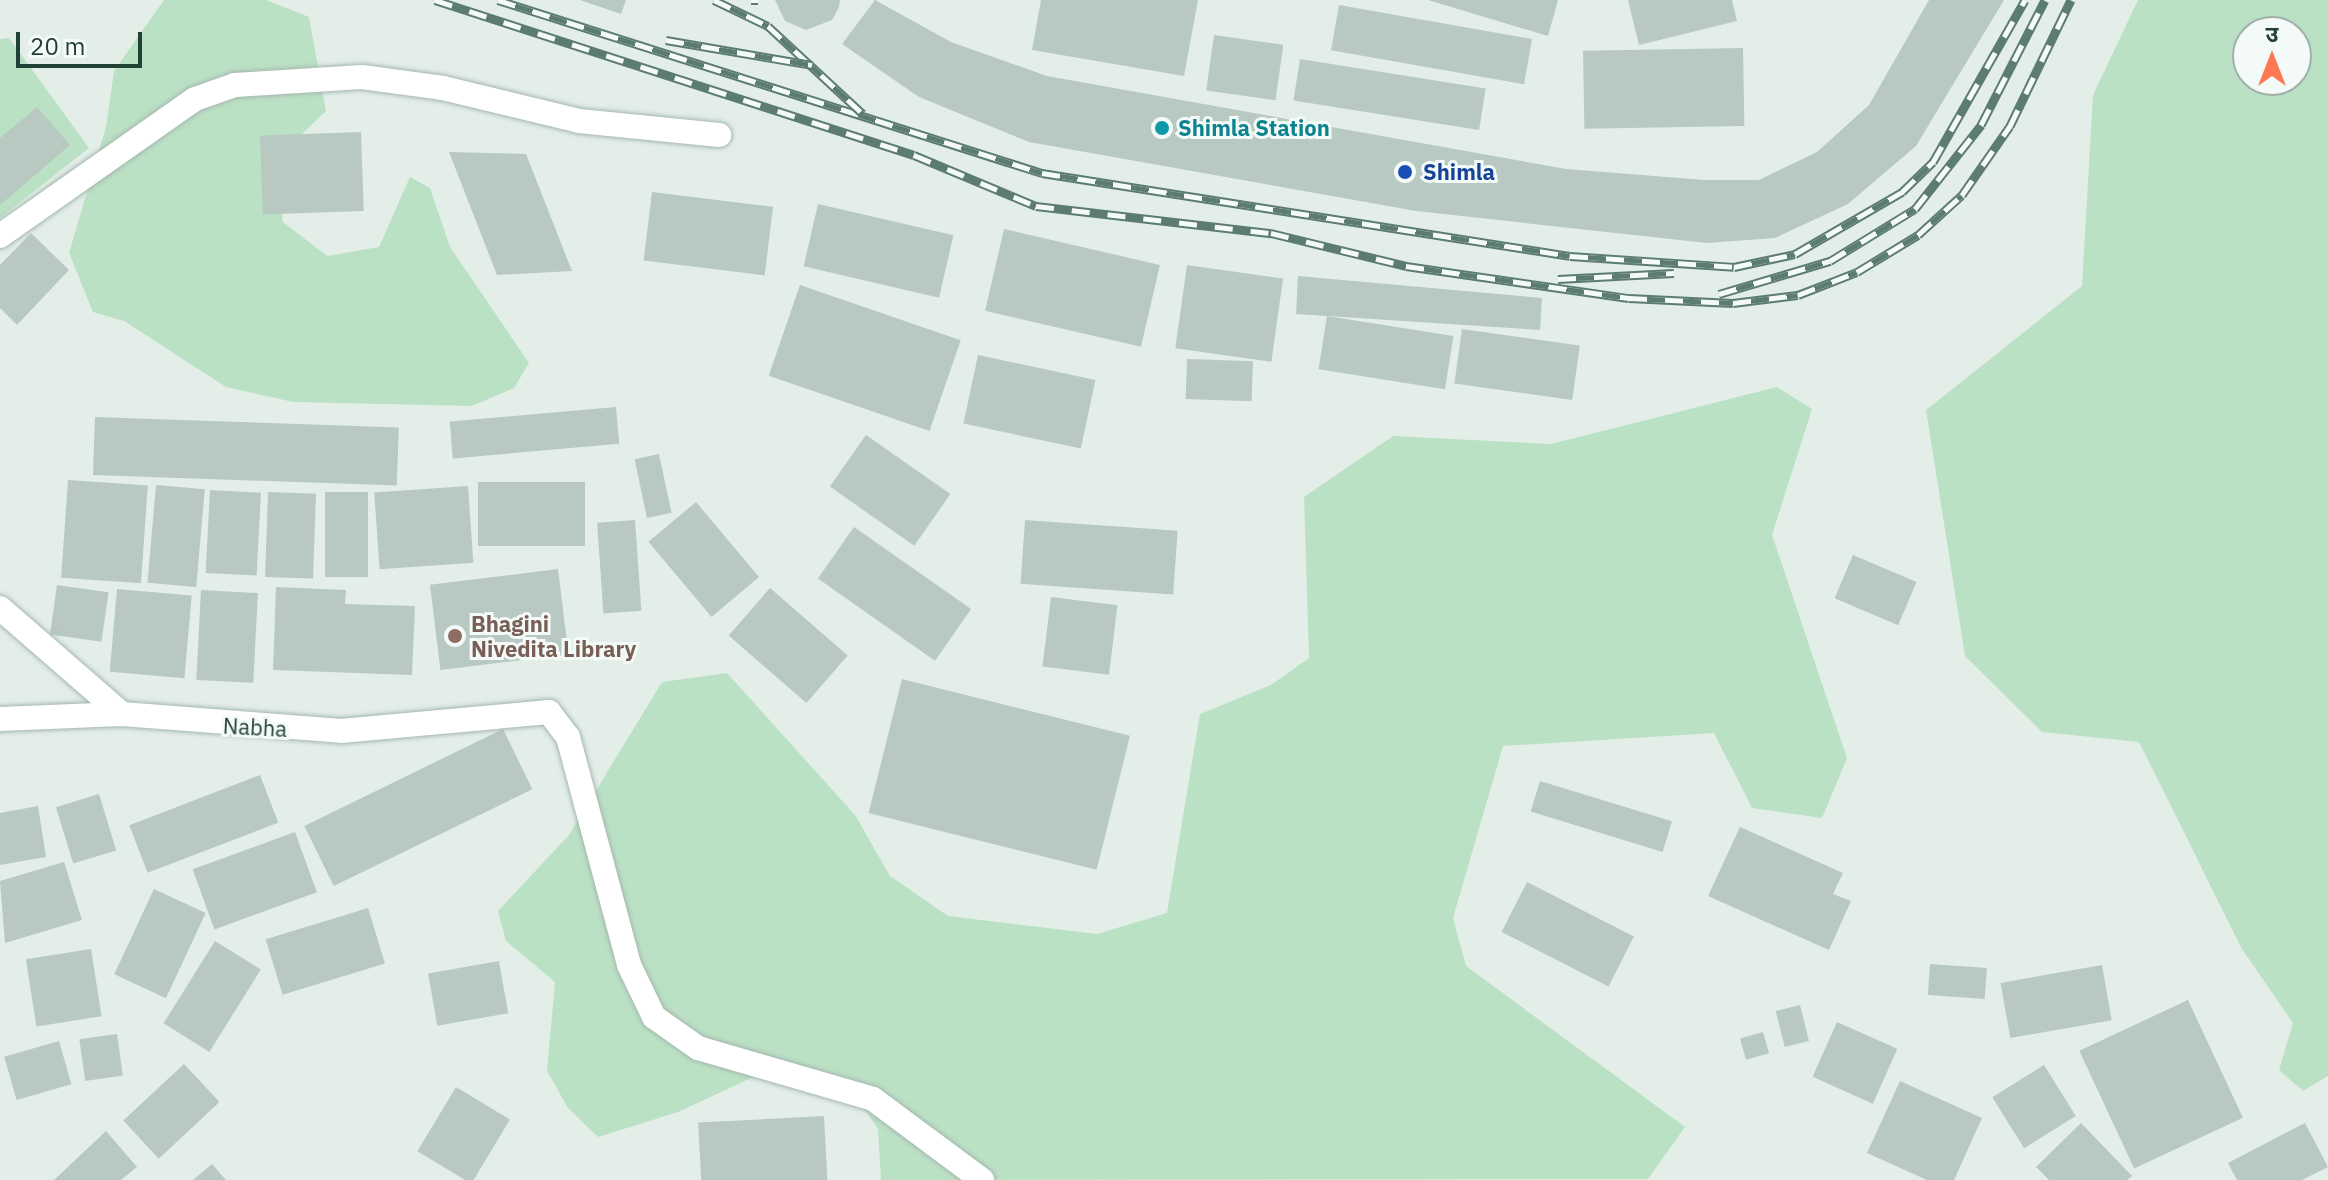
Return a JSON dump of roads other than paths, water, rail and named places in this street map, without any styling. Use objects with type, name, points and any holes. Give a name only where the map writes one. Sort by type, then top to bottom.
[{"type":"street","points":[[0,236],[195,99],[235,85],[362,77],[443,88],[579,121],[719,135]]},
{"type":"street","points":[[0,608],[122,714]]},
{"type":"street","name":"Nabha","points":[[0,719],[122,714],[341,731],[549,712],[568,737],[629,965],[654,1017],[698,1048],[873,1099],[982,1180]]},
{"type":"railway","points":[[435,0],[914,155],[1036,206],[1271,233],[1406,266],[1629,298],[1733,303],[1798,295],[1857,272],[1918,235],[1962,195],[2010,126],[2071,0]]},
{"type":"railway","points":[[498,0],[1042,173],[1570,256],[1734,267],[1795,254],[1902,192],[1933,162],[2025,0]]},
{"type":"railway","points":[[714,0],[768,26],[863,114]]},
{"type":"railway","points":[[751,0],[758,0]]},
{"type":"railway","points":[[1719,294],[1830,261],[1915,209],[1981,125],[2045,0]]},
{"type":"railway","points":[[666,40],[812,65]]},
{"type":"railway","points":[[1558,279],[1674,273]]},
{"type":"place","name":"Shimla Station","points":[[1162,128]]},
{"type":"place","name":"Shimla","points":[[1405,172]]},
{"type":"place","name":"Bhagini Nivedita Library","points":[[455,636]]}]
